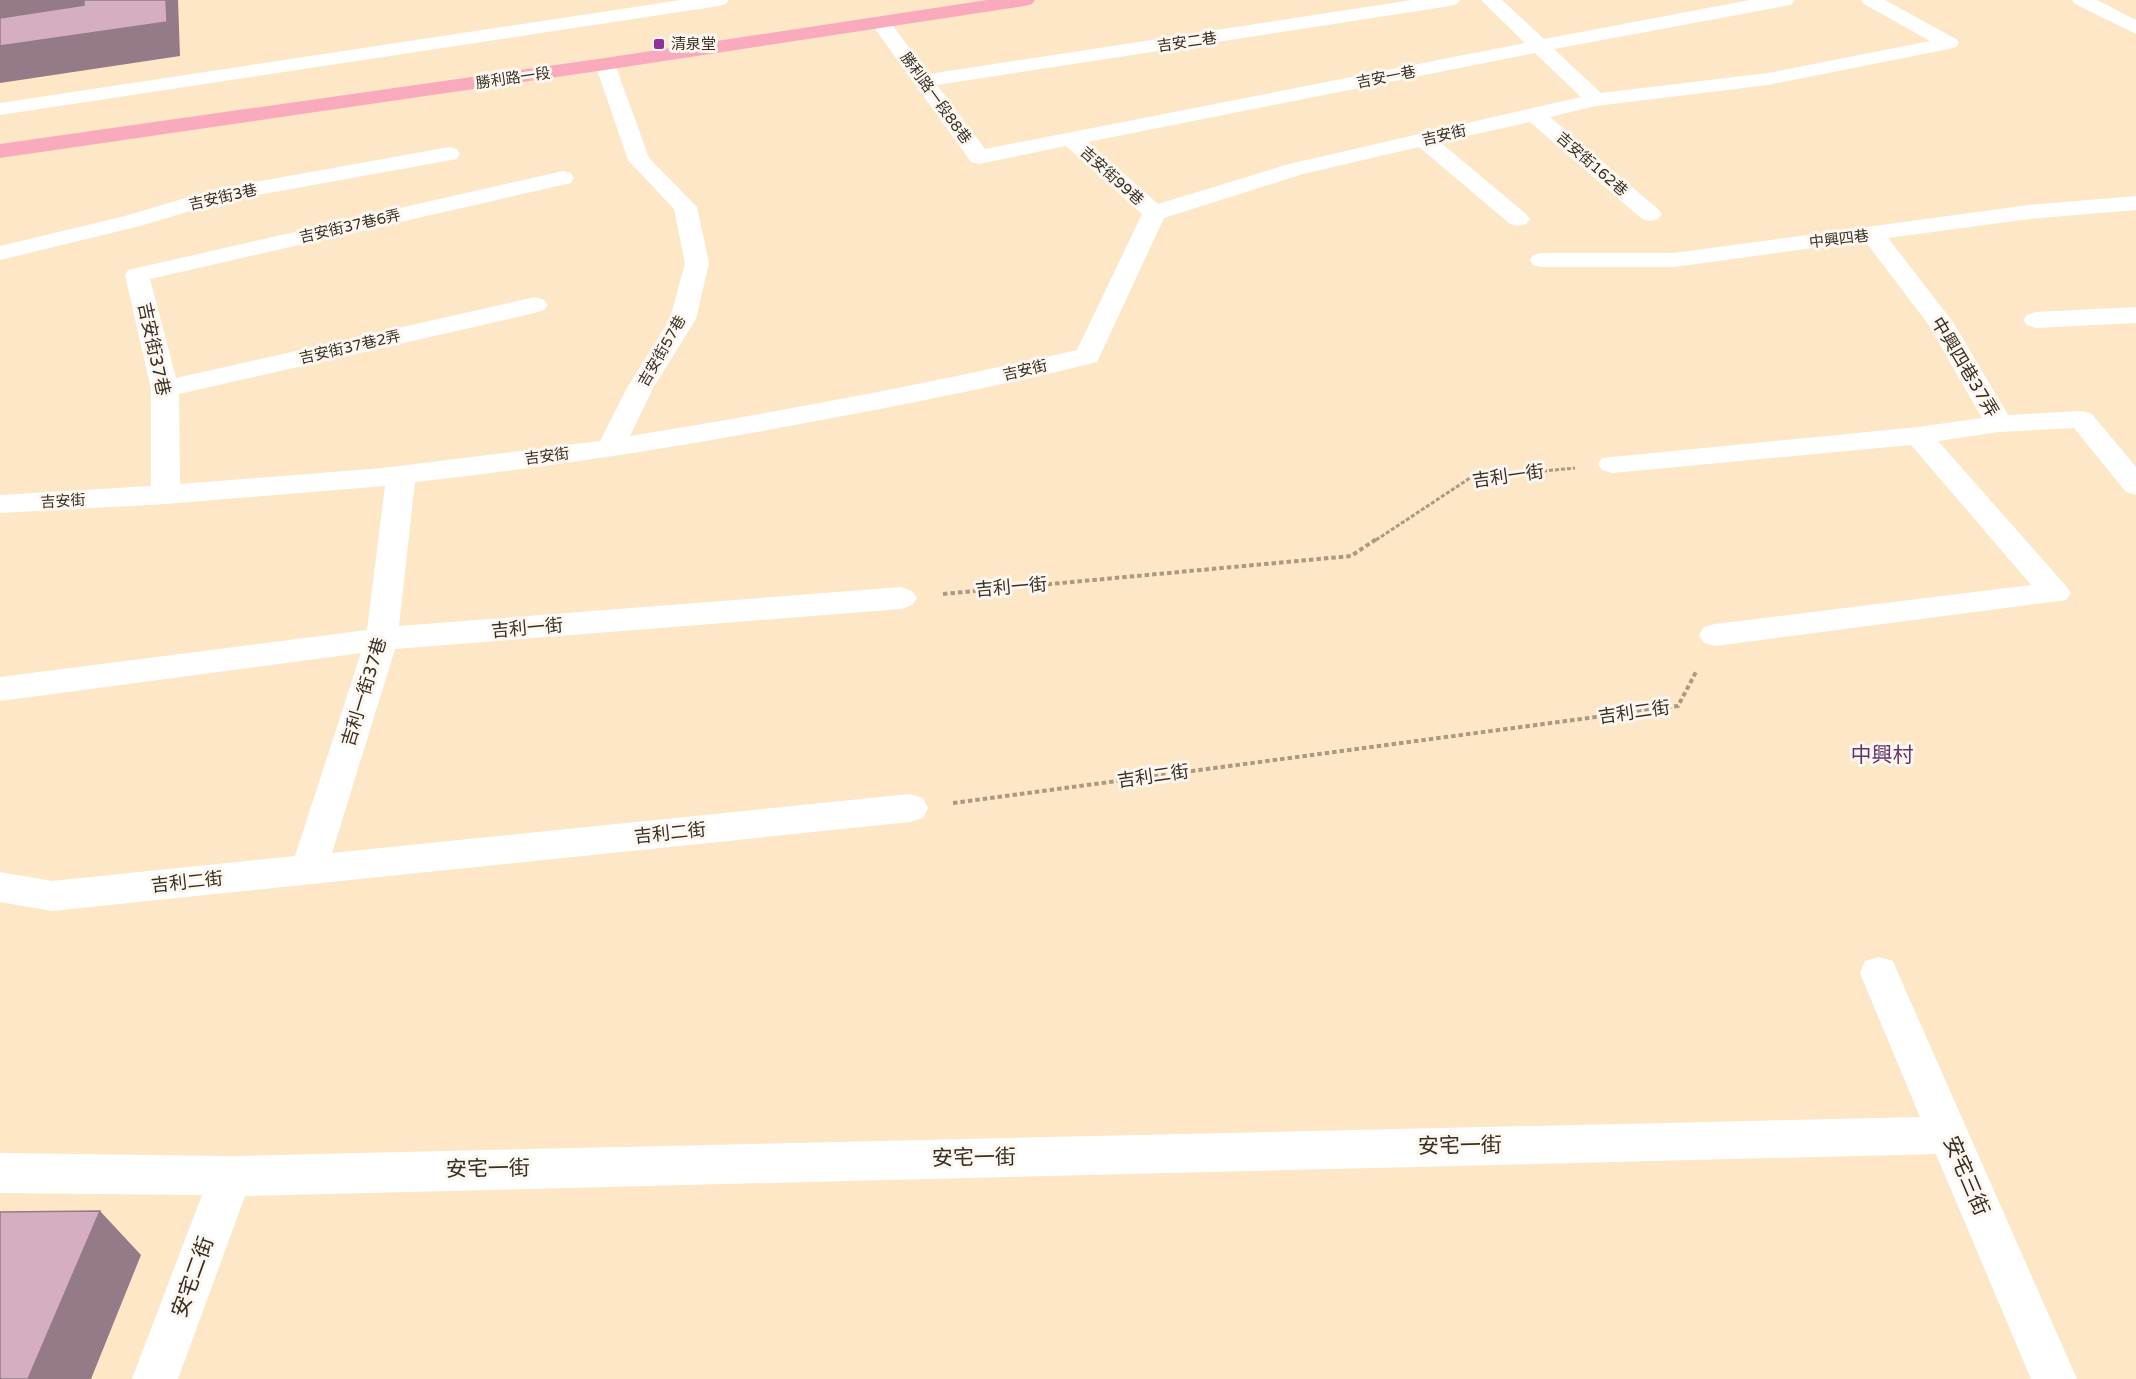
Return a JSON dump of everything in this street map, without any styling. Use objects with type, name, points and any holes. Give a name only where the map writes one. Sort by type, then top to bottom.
[{"type":"main road","name":"勝利路一段","points":[[0,151],[605,64],[1025,0]]},
{"type":"street","points":[[0,109],[551,17],[720,0]]},
{"type":"street","name":"吉安二巷","points":[[922,81],[1450,0]]},
{"type":"street","points":[[1491,0],[1596,100]]},
{"type":"street","name":"吉安一巷","points":[[1070,138],[1701,14],[1785,0]]},
{"type":"street","name":"吉安街","points":[[0,504],[166,495],[401,475],[610,449],[932,392],[1088,356],[1154,213],[1298,170],[1596,100],[1768,79],[1949,44],[1871,0]]},
{"type":"street","points":[[2082,0],[2136,28]]},
{"type":"street","name":"勝利路一段88巷","points":[[880,22],[979,158],[1070,138]]},
{"type":"street","name":"吉安街57巷","points":[[605,64],[639,160],[686,207],[697,263],[683,319],[640,388],[610,449]]},
{"type":"street","name":"吉安街162巷","points":[[1534,115],[1650,214]]},
{"type":"street","name":"吉安街99巷","points":[[1070,138],[1154,213]]},
{"type":"street","points":[[1424,140],[1518,219]]},
{"type":"street","name":"吉安街3巷","points":[[0,253],[132,221],[216,196],[449,154]]},
{"type":"street","name":"吉安街37巷6弄","points":[[137,275],[563,178]]},
{"type":"street","name":"中興四巷","points":[[1542,260],[1674,260],[1873,235],[2029,212],[2136,203]]},
{"type":"street","name":"中興四巷37弄","points":[[1873,235],[1940,322],[2000,424],[2081,419],[2136,486]]},
{"type":"street","name":"吉安街37巷","points":[[137,275],[165,389],[166,495]]},
{"type":"street","name":"吉安街37巷2弄","points":[[165,389],[535,305]]},
{"type":"street","points":[[2036,320],[2136,315]]},
{"type":"street","points":[[1612,464],[1918,436],[2000,424]]},
{"type":"street","points":[[1715,635],[2055,592],[1918,436]]},
{"type":"street","name":"吉利一街37巷","points":[[309,869],[382,639],[401,475]]},
{"type":"street","name":"吉利一街","points":[[0,689],[382,639],[901,598]]},
{"type":"street","name":"吉利二街","points":[[0,887],[52,896],[910,808]]},
{"type":"street","name":"安宅三街","points":[[1879,973],[2054,1379]]},
{"type":"street","name":"安宅一街","points":[[0,1173],[231,1176],[1948,1135]]},
{"type":"street","name":"安宅二街","points":[[155,1379],[231,1176]]},
{"type":"path","name":"吉利一街","points":[[901,598],[1351,556],[1470,478],[1612,464]]},
{"type":"path","name":"吉利二街","points":[[910,808],[1678,706],[1715,635]]},
{"type":"building","points":[[84,0],[166,0],[167,22],[0,46],[0,18],[84,5]]},
{"type":"building","points":[[100,1211],[28,1379],[0,1379],[0,1212]]},
{"type":"place","name":"清泉堂","points":[[659,44]]},
{"type":"district","name":"中興村","points":[[1882,755]]}]
